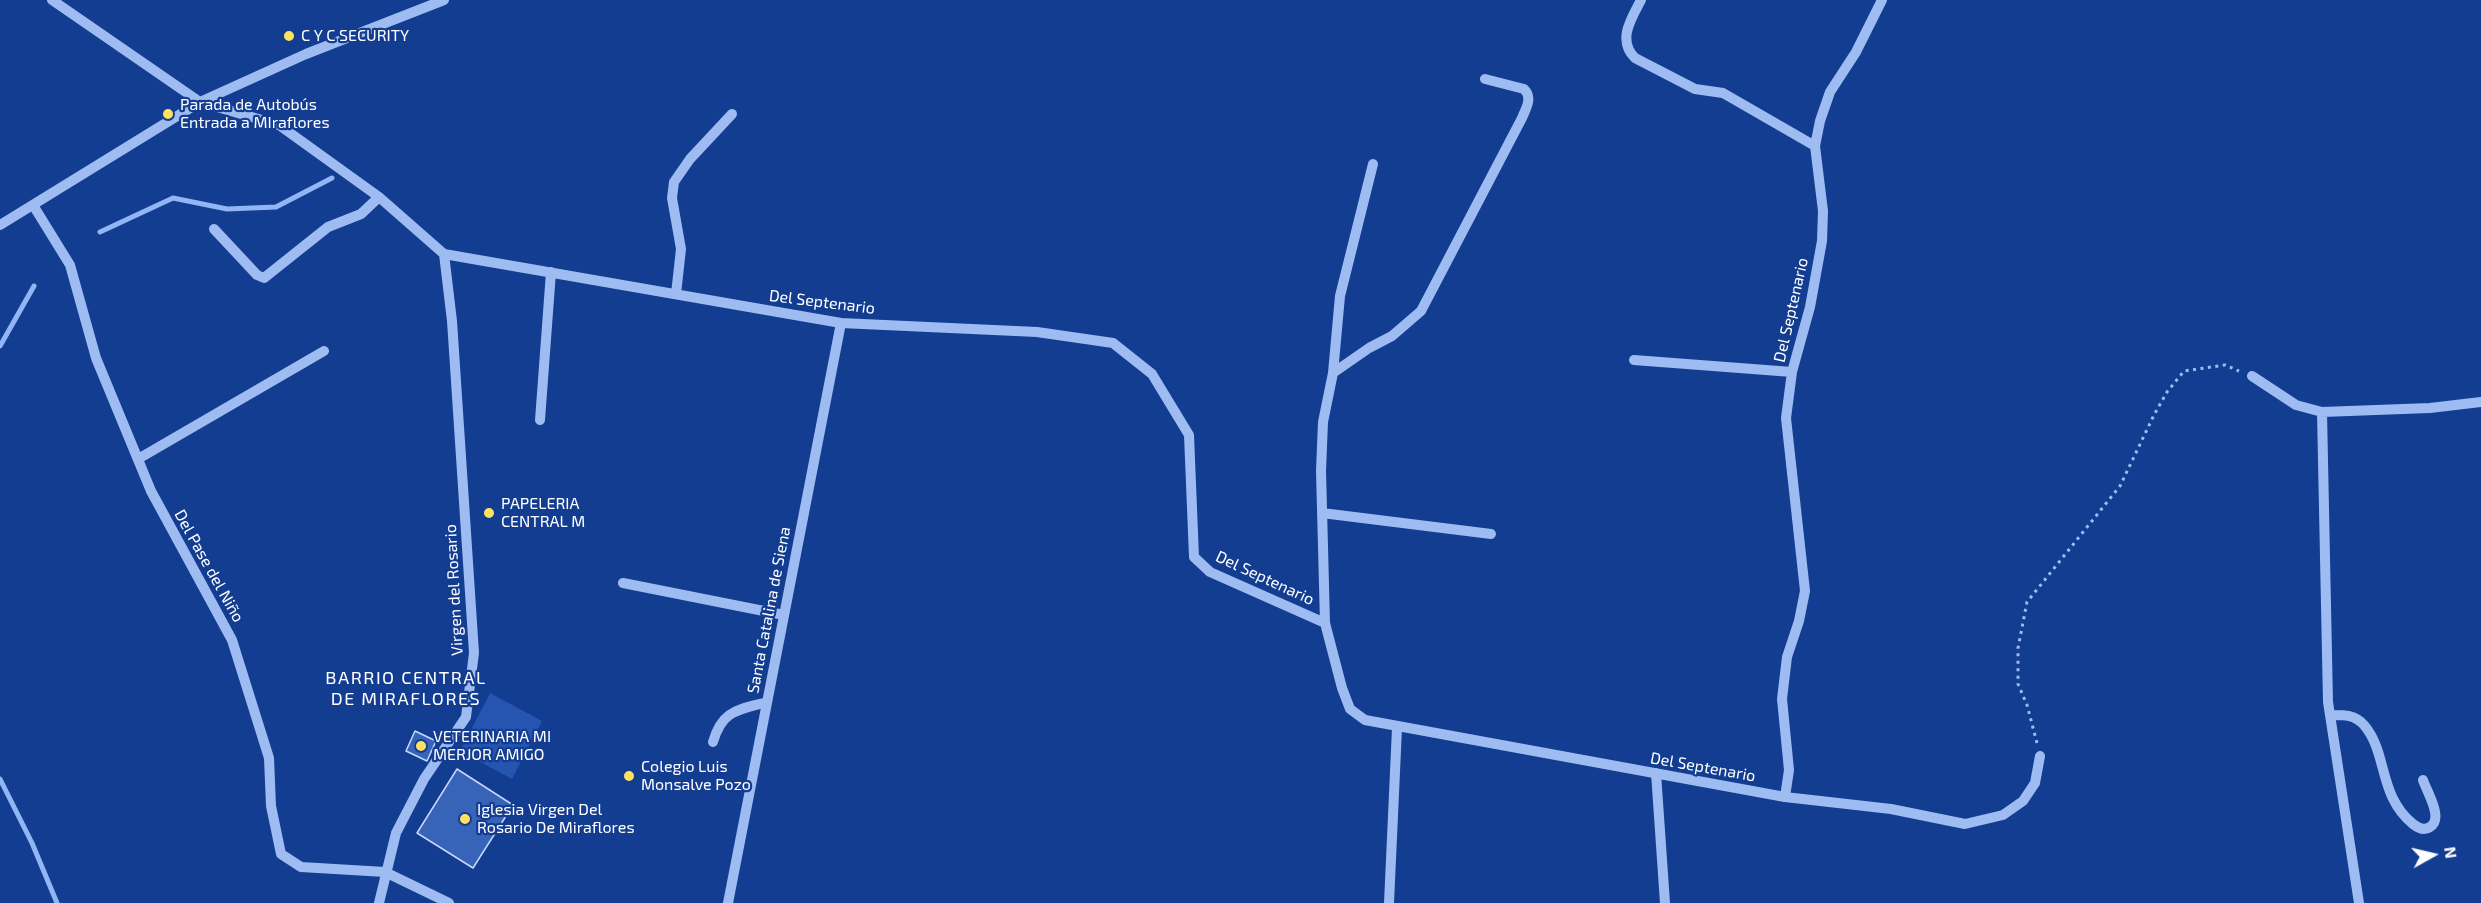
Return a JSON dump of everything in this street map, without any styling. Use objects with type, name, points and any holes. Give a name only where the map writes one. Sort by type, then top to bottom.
[{"type":"street","points":[[52,0],[200,102],[279,124],[379,197],[444,254]]},
{"type":"street","points":[[0,225],[200,102],[306,54],[444,0]]},
{"type":"street","points":[[1641,0],[1628,25],[1625,39],[1627,50],[1635,58],[1695,89],[1723,93],[1815,146]]},
{"type":"street","name":"Del Septenario","points":[[444,254],[841,323],[1037,332],[1113,344],[1152,374],[1189,435],[1194,557],[1210,572],[1325,623],[1342,688],[1350,709],[1365,720],[1397,728],[1785,796],[1789,770],[1782,699],[1787,657],[1799,621],[1805,591],[1786,418],[1792,372],[1810,307],[1822,241],[1823,211],[1815,146],[1820,121],[1830,92],[1856,52],[1882,0]]},
{"type":"street","points":[[1333,373],[1369,348],[1392,336],[1421,311],[1522,118],[1529,99],[1524,89],[1485,79]]},
{"type":"street","points":[[676,294],[681,249],[672,198],[674,182],[690,159],[732,114]]},
{"type":"street","points":[[1325,623],[1322,513],[1323,422],[1333,373],[1341,286],[1373,164]]},
{"type":"street","points":[[214,229],[257,275],[264,278],[328,227],[362,214],[379,197]]},
{"type":"street","name":"Del Pase del Niño","points":[[33,205],[70,265],[96,358],[151,491],[232,640],[269,758],[271,806],[281,854],[302,867],[385,872]]},
{"type":"street","name":"Virgen del Rosario","points":[[379,903],[396,833],[419,788],[466,717],[474,653],[452,321],[444,254]]},
{"type":"street","points":[[540,420],[551,272]]},
{"type":"street","name":"Santa Catalina de Siena","points":[[728,903],[841,323]]},
{"type":"street","points":[[138,459],[324,351]]},
{"type":"street","points":[[1634,360],[1792,372]]},
{"type":"street","points":[[2252,376],[2296,405],[2322,412],[2430,408],[2481,402]]},
{"type":"street","points":[[2322,412],[2330,715],[2359,903]]},
{"type":"street","points":[[1322,513],[1491,534]]},
{"type":"street","points":[[623,583],[784,615]]},
{"type":"street","points":[[713,742],[716,732],[728,714],[767,702]]},
{"type":"street","points":[[2330,715],[2350,715],[2364,725],[2372,740],[2389,794],[2407,819],[2417,828],[2426,829],[2436,820],[2423,780]]},
{"type":"street","points":[[1389,903],[1396,804],[1397,728]]},
{"type":"street","points":[[1785,796],[1891,809],[1965,824],[2003,815],[2023,801],[2035,783],[2040,756]]},
{"type":"street","points":[[1656,773],[1665,903]]},
{"type":"street","points":[[385,872],[449,903]]},
{"type":"path","points":[[2040,756],[2027,705],[2018,684],[2018,648],[2027,602],[2120,486],[2154,415],[2167,392],[2184,371],[2225,365],[2252,376]]},
{"type":"shaded area","points":[[490,693],[542,721],[512,779],[460,751]]},
{"type":"building","name":"VETERINARIA MI MERJOR AMIGO","points":[[415,731],[436,741],[427,761],[406,751]]},
{"type":"building","name":"Iglesia Virgen Del Rosario De Miraflores","points":[[457,769],[513,805],[473,868],[417,833]]},
{"type":"waterway","points":[[100,232],[173,198],[227,209],[276,207],[332,178]]},
{"type":"waterway","points":[[0,346],[34,286]]},
{"type":"waterway","points":[[0,779],[32,843],[57,903]]},
{"type":"place","name":"C Y C SECURITY","points":[[289,36]]},
{"type":"place","name":"Parada de Autobús Entrada a MIraflores","points":[[168,114]]},
{"type":"place","name":"PAPELERIA CENTRAL M","points":[[489,513]]},
{"type":"place","name":"VETERINARIA MI MERJOR AMIGO","points":[[421,746]]},
{"type":"place","name":"Colegio Luis Monsalve Pozo","points":[[629,776]]},
{"type":"place","name":"Iglesia Virgen Del Rosario De Miraflores","points":[[465,819]]},
{"type":"district","name":"BARRIO CENTRAL DE MIRAFLORES","points":[[406,688]]}]
